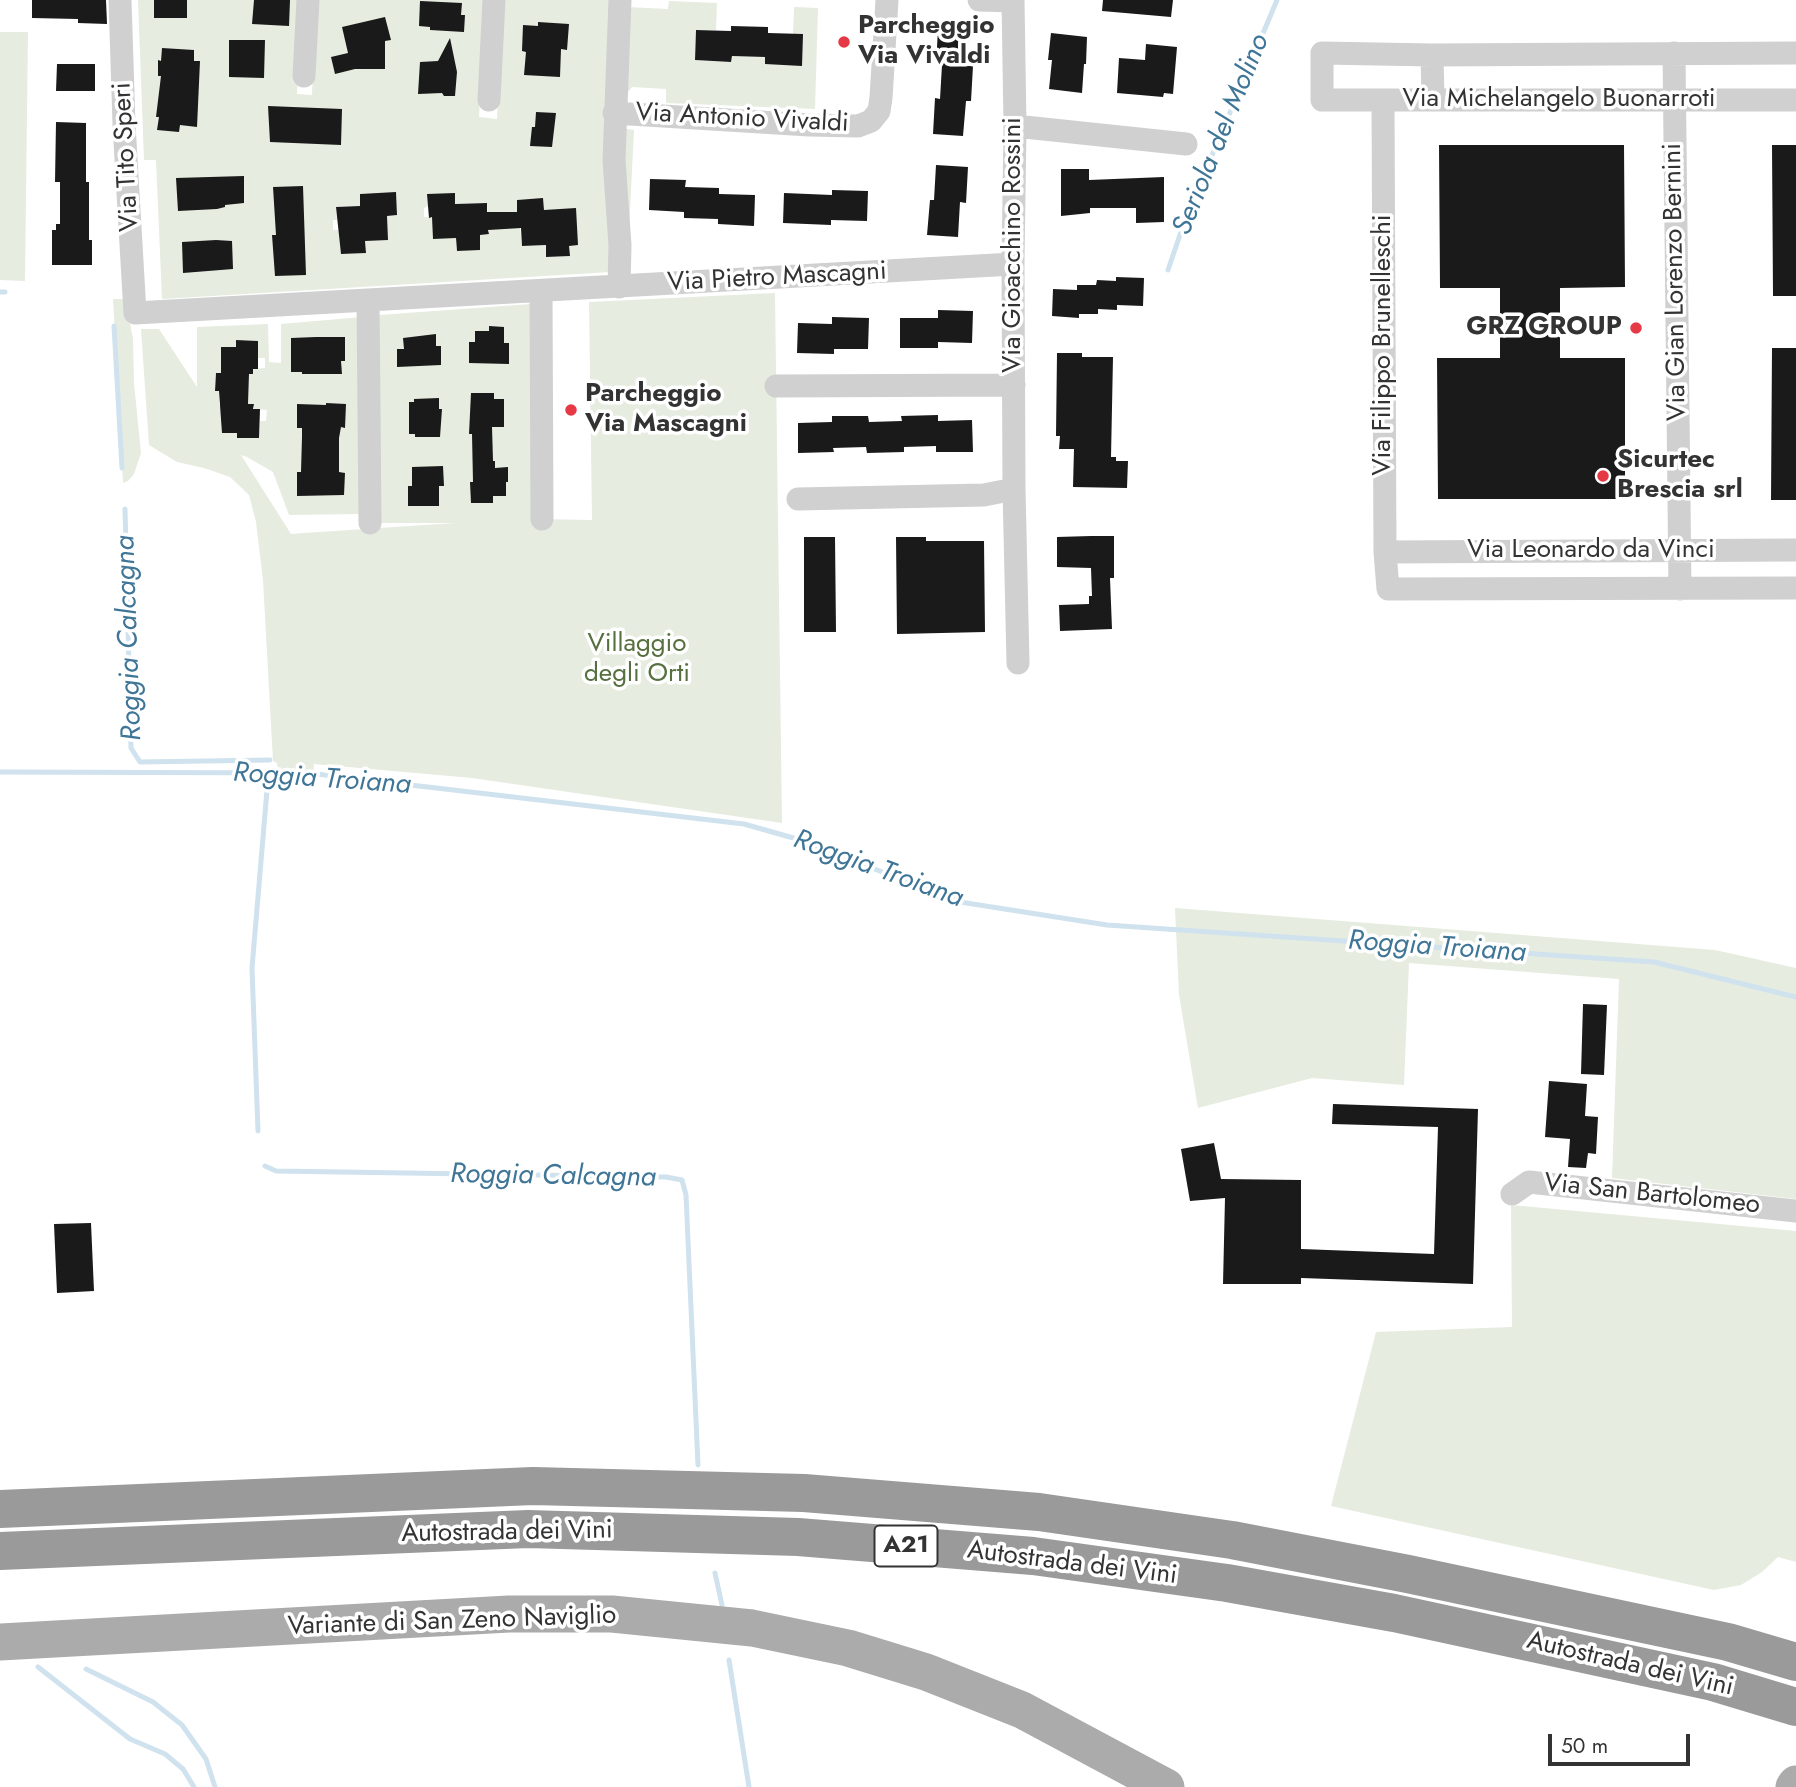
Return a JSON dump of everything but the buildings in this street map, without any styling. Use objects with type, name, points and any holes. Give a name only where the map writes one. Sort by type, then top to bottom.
[{"type":"highway","name":"Autostrada dei Vini","points":[[0,1509],[533,1486],[804,1493],[1040,1512],[1232,1540],[1408,1574],[1728,1642],[1796,1662]]},
{"type":"highway","name":"Autostrada dei Vini","points":[[0,1551],[528,1529],[798,1537],[1033,1556],[1227,1583],[1394,1614],[1713,1682],[1796,1707]]},
{"type":"main road","name":"Variante di San Zeno Naviglio","points":[[0,1642],[509,1614],[612,1614],[752,1628],[848,1648],[926,1672],[1022,1710],[1167,1787]]},
{"type":"street","name":"Via Tito Speri","points":[[120,0],[135,313]]},
{"type":"street","points":[[304,76],[308,0]]},
{"type":"street","points":[[489,100],[494,0]]},
{"type":"street","points":[[619,287],[620,245],[614,160],[614,113],[620,0]]},
{"type":"street","name":"Via Antonio Vivaldi","points":[[614,113],[809,125],[858,125],[871,121],[879,111],[881,98],[887,0]]},
{"type":"street","points":[[979,0],[1013,1]]},
{"type":"street","name":"Via Gioacchino Rossini","points":[[1013,1],[1016,126],[1013,264],[1014,489],[1018,663]]},
{"type":"street","name":"Via Michelangelo Buonarroti","points":[[1796,53],[1322,53],[1322,100],[1796,100]]},
{"type":"street","name":"Via Gian Lorenzo Bernini","points":[[1674,53],[1680,589]]},
{"type":"street","points":[[1432,55],[1433,100]]},
{"type":"street","name":"Via Filippo Brunelleschi","points":[[1383,100],[1385,552],[1388,589]]},
{"type":"street","points":[[1016,126],[1186,144]]},
{"type":"street","name":"Via Pietro Mascagni","points":[[135,313],[1013,264]]},
{"type":"street","points":[[541,291],[542,519]]},
{"type":"street","points":[[368,300],[370,523]]},
{"type":"street","points":[[776,386],[1014,385]]},
{"type":"street","points":[[798,499],[984,495],[1014,489]]},
{"type":"street","name":"Via Leonardo da Vinci","points":[[1385,552],[1796,550]]},
{"type":"street","name":"Via Leonardo da Vinci","points":[[1388,589],[1796,588]]},
{"type":"street","name":"Via San Bartolomeo","points":[[1512,1194],[1529,1182],[1796,1211]]},
{"type":"green space","points":[[138,0],[301,0],[297,94],[312,95],[316,0],[485,0],[479,117],[497,119],[504,0],[618,0],[612,127],[634,130],[627,271],[162,299],[156,160],[144,160]],"holes":[[[396,193],[397,215],[387,216],[365,241],[366,253],[341,254],[339,230],[333,230],[333,220],[337,220],[336,207],[360,206],[360,194]],[[455,193],[455,204],[487,203],[489,234],[480,235],[480,249],[457,251],[456,238],[432,217],[424,217],[424,208]],[[543,199],[544,210],[569,246],[569,256],[546,257],[546,245],[522,246],[517,200]]]},
{"type":"green space","points":[[669,1],[717,3],[716,30],[696,30],[695,60],[731,62],[732,56],[765,57],[765,64],[793,34],[794,7],[818,8],[815,109],[666,103],[666,89],[632,87],[629,91],[619,90],[626,7],[668,9]]},
{"type":"green space","points":[[0,32],[28,32],[25,281],[0,280]]},
{"type":"green space","name":"Villaggio degli Orti","points":[[775,293],[782,823],[472,778],[314,764],[313,772],[278,771],[277,763],[273,761],[263,580],[256,522],[249,495],[230,477],[177,462],[149,445],[141,329],[159,329],[197,387],[197,327],[268,324],[269,362],[281,363],[281,324],[362,317],[362,514],[289,515],[273,472],[241,455],[291,534],[455,523],[380,523],[379,315],[531,304],[533,519],[592,520],[589,302]],"holes":[[[236,340],[258,341],[258,358],[265,358],[265,368],[253,369],[253,374],[249,374],[248,404],[254,404],[254,409],[267,410],[266,421],[260,421],[259,438],[238,438],[237,433],[226,433],[226,406],[219,405],[219,391],[215,391],[216,373],[227,373],[221,358],[221,347],[236,347]]]},
{"type":"green space","points":[[113,299],[125,299],[133,338],[134,383],[141,453],[134,474],[123,483]]},
{"type":"green space","points":[[1175,908],[1715,950],[1796,968],[1796,1199],[1612,1178],[1619,979],[1409,963],[1404,1085],[1312,1078],[1198,1108],[1179,995]]},
{"type":"green space","points":[[1511,1205],[1796,1231],[1796,1562],[1778,1557],[1762,1572],[1741,1585],[1714,1590],[1331,1506],[1376,1332],[1512,1327]]},
{"type":"waterway","name":"Seriola del Molino","points":[[1168,270],[1185,220],[1277,0]]},
{"type":"waterway","name":"Seriola del Molino","points":[[0,292],[5,292]]},
{"type":"waterway","name":"Roggia Calcagna","points":[[114,326],[122,468]]},
{"type":"waterway","name":"Roggia Calcagna","points":[[125,509],[131,748],[140,762],[270,760]]},
{"type":"waterway","name":"Roggia Troiana","points":[[0,772],[308,773],[744,824],[797,839],[960,902],[1107,925],[1654,962],[1796,997]]},
{"type":"waterway","name":"Roggia Calcagna","points":[[258,1131],[252,968],[267,790]]},
{"type":"waterway","name":"Roggia Calcagna","points":[[265,1166],[276,1171],[666,1177],[682,1180],[686,1195],[698,1465]]},
{"type":"waterway","name":"Roggia Calcagna","points":[[715,1573],[722,1605]]},
{"type":"waterway","name":"Roggia Calcagna","points":[[729,1660],[749,1787]]},
{"type":"waterway","points":[[38,1667],[130,1739],[165,1754],[183,1769],[194,1787]]},
{"type":"waterway","points":[[86,1669],[153,1702],[182,1725],[206,1759],[215,1787]]},
{"type":"place","name":"Parcheggio Via Vivaldi","points":[[844,42]]},
{"type":"place","name":"GRZ GROUP","points":[[1636,328]]},
{"type":"place","name":"Parcheggio Via Mascagni","points":[[571,410]]},
{"type":"place","name":"Sicurtec Brescia srl","points":[[1603,476]]}]
